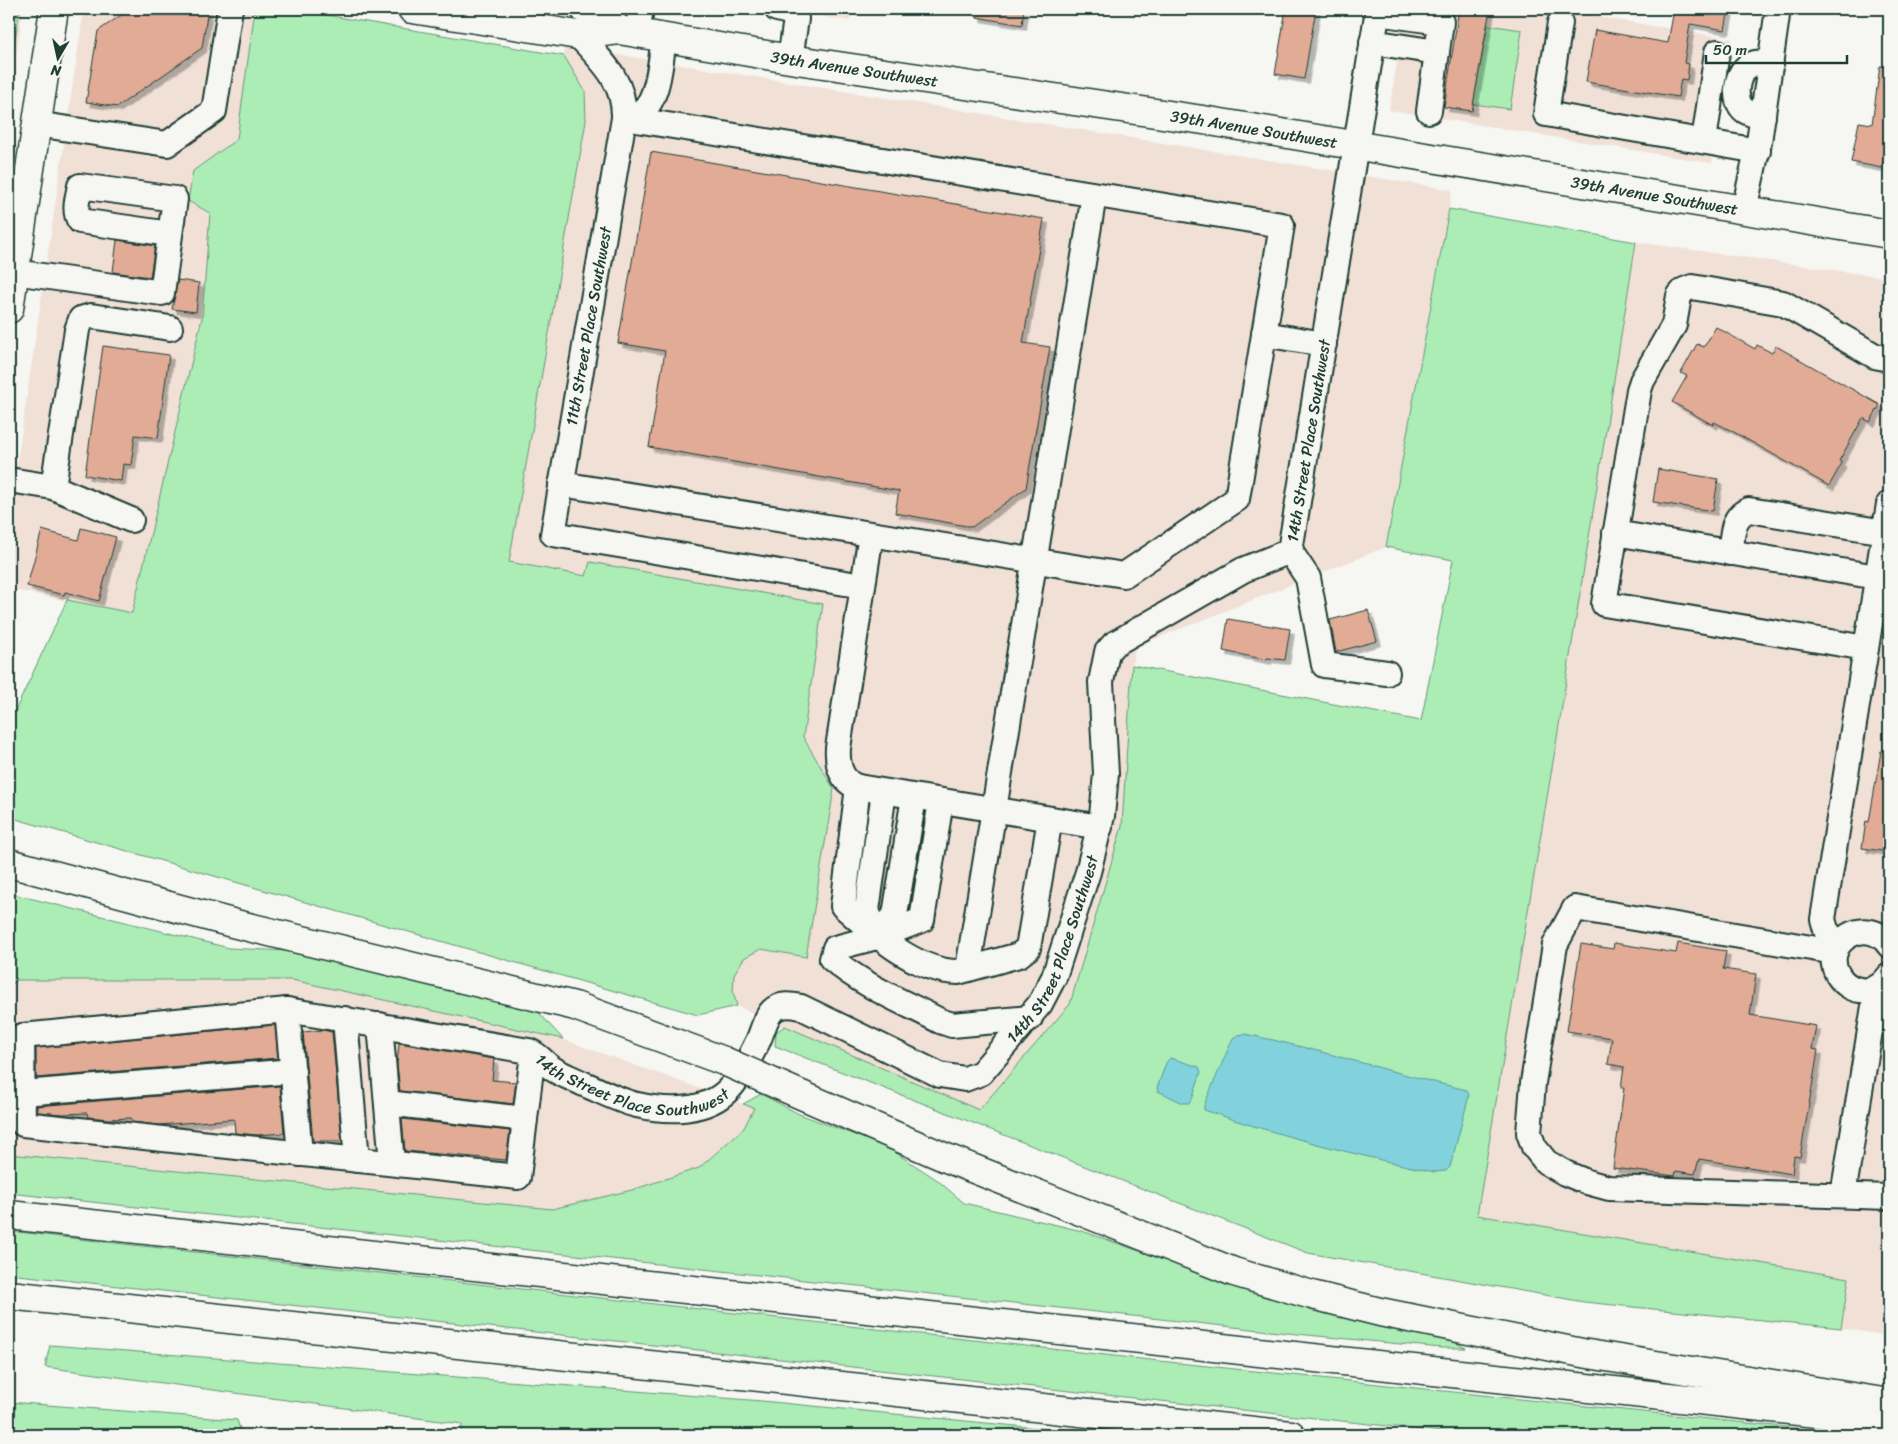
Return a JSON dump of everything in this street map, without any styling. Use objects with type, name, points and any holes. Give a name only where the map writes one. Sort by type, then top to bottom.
[{"type":"main road","points":[[9,309],[54,9]]},
{"type":"main road","name":"39th Avenue Southwest","points":[[412,9],[578,35],[632,24]]},
{"type":"main road","name":"39th Avenue Southwest","points":[[585,9],[632,24],[664,38],[790,59],[1191,119],[1889,234]]},
{"type":"main road","points":[[9,863],[236,924],[575,1006],[724,1061],[944,1157],[1196,1258],[1234,1272],[1294,1290],[1380,1312],[1582,1352],[1889,1403]]},
{"type":"main road","points":[[9,1215],[1889,1421]]},
{"type":"main road","points":[[9,1295],[1291,1435]]},
{"type":"street","points":[[36,124],[167,144],[214,111],[230,9]]},
{"type":"street","points":[[777,9],[789,12],[796,19],[790,59]]},
{"type":"street","points":[[1744,210],[1758,151],[1778,9]]},
{"type":"street","points":[[1377,11],[1441,22],[1429,110]]},
{"type":"street","name":"14th Street Place Southwest","points":[[23,1093],[22,1036],[288,1010],[523,1049],[533,1053],[558,1072],[618,1099],[634,1105],[666,1109],[692,1108],[716,1099],[732,1086],[751,1055],[773,1010],[785,1005],[801,1007],[930,1071],[965,1079],[981,1074],[1030,1018],[1048,992],[1088,872],[1100,827],[1106,774],[1101,682],[1107,652],[1114,644],[1243,570],[1290,550],[1377,11]]},
{"type":"street","points":[[1560,23],[1546,114],[1758,151]]},
{"type":"street","name":"11th Street Place Southwest","points":[[578,35],[614,77],[621,90],[624,118],[553,534],[863,586]]},
{"type":"street","points":[[624,118],[641,111],[648,104],[656,87],[664,38]]},
{"type":"street","points":[[1372,42],[1437,52]]},
{"type":"street","points":[[1704,141],[1717,52]]},
{"type":"street","points":[[561,484],[1124,575],[1237,499],[1282,225],[624,118]]},
{"type":"street","points":[[968,969],[1094,195]]},
{"type":"street","points":[[14,272],[162,293],[170,234]]},
{"type":"street","points":[[1866,648],[1604,604],[1639,390],[1642,381],[1674,325],[1679,296],[1684,290],[1692,287],[1783,303],[1875,356],[1889,359]]},
{"type":"street","points":[[53,487],[77,330],[81,319],[91,316],[170,328]]},
{"type":"street","points":[[1264,334],[1324,344]]},
{"type":"street","points":[[9,480],[53,487],[130,520]]},
{"type":"street","points":[[1795,945],[1808,940],[1823,919],[1889,504]]},
{"type":"street","points":[[1730,553],[1736,518],[1741,513],[1749,510],[1885,532]]},
{"type":"street","points":[[1616,533],[1877,577]]},
{"type":"street","points":[[871,534],[838,758],[840,770],[848,782],[858,787],[884,792],[1100,827]]},
{"type":"street","points":[[1290,550],[1308,578],[1324,665],[1388,672]]},
{"type":"street","points":[[858,787],[843,906],[877,937],[916,960],[948,972],[1019,956],[1028,948],[1050,819]]},
{"type":"street","points":[[877,937],[867,910],[884,792]]},
{"type":"street","points":[[877,937],[895,915],[914,797]]},
{"type":"street","points":[[941,801],[922,920],[877,937],[835,948],[832,960],[870,984],[940,1021],[952,1025],[1030,1018]]},
{"type":"street","points":[[1837,949],[1795,945],[1575,908],[1555,944],[1534,1083],[1529,1133],[1534,1147],[1546,1162],[1565,1173],[1609,1188],[1889,1197]]},
{"type":"street","points":[[1823,919],[1826,930],[1837,949]]},
{"type":"street","points":[[1883,982],[1867,990],[1858,990],[1848,986],[1841,980],[1836,972],[1834,963],[1837,949],[1844,938],[1862,931],[1882,936],[1889,945]]},
{"type":"street","points":[[1843,1195],[1883,982]]},
{"type":"street","points":[[288,1010],[300,1154]]},
{"type":"street","points":[[345,1019],[357,1160]]},
{"type":"street","points":[[380,1025],[392,1164]]},
{"type":"street","points":[[293,1071],[23,1093],[23,1124],[518,1177],[533,1053]]},
{"type":"street","points":[[387,1103],[525,1119]]},
{"type":"shaded area","points":[[9,9],[23,9],[9,103]]},
{"type":"shaded area","points":[[84,9],[255,9],[237,139],[193,171],[210,212],[202,318],[132,614],[9,589],[9,517]]},
{"type":"shaded area","points":[[778,9],[852,9],[850,21]]},
{"type":"shaded area","points":[[1406,9],[1550,9],[1732,39],[1712,163],[1389,110]]},
{"type":"shaded area","points":[[565,46],[1452,190],[1386,547],[1135,647],[1132,665],[1122,826],[1070,1004],[979,1110],[737,1006],[733,992],[734,973],[744,958],[761,949],[806,957],[834,789],[803,737],[823,604],[590,562],[587,576],[509,562],[553,302],[585,91],[564,56]]},
{"type":"shaded area","points":[[1636,242],[1889,278],[1889,1336],[1841,1328],[1849,1278],[1477,1215],[1555,750]]},
{"type":"shaded area","points":[[16,980],[292,980],[562,1039],[754,1108],[744,1128],[699,1168],[632,1190],[552,1209],[9,1154],[9,987]]},
{"type":"green space","points":[[9,9],[20,9],[9,74]]},
{"type":"green space","points":[[255,9],[291,9],[564,56],[585,91],[586,121],[509,562],[586,576],[590,562],[823,604],[803,737],[834,789],[806,957],[761,949],[744,958],[734,974],[733,992],[737,1006],[698,1015],[9,817],[9,724],[67,600],[132,613],[202,318],[210,213],[188,201],[193,171],[237,139]]},
{"type":"green space","points":[[1488,25],[1522,30],[1510,109],[1473,104]]},
{"type":"green space","points":[[1449,209],[1636,242],[1555,750],[1477,1215],[1849,1278],[1841,1328],[1584,1302],[1308,1253],[775,1046],[776,1032],[785,1026],[979,1110],[1070,1004],[1122,826],[1132,665],[1421,721],[1453,560],[1386,547]]},
{"type":"green space","points":[[9,893],[229,948],[287,951],[536,1010],[563,1039],[292,980],[17,980],[9,987]]},
{"type":"green space","points":[[761,1094],[799,1114],[887,1147],[936,1179],[964,1203],[1082,1231],[1231,1283],[1373,1324],[1454,1342],[1466,1348],[1441,1348],[1297,1334],[9,1193],[9,1154],[552,1209],[632,1190],[699,1168],[744,1128],[754,1108],[743,1104]]},
{"type":"green space","points":[[9,1231],[1150,1360],[1861,1435],[1469,1435],[9,1274]]},
{"type":"green space","points":[[50,1345],[762,1401],[1108,1435],[461,1435],[462,1424],[45,1367]]},
{"type":"green space","points":[[9,1402],[237,1420],[242,1435],[9,1435]]},
{"type":"water","points":[[1245,1034],[1467,1090],[1469,1096],[1450,1167],[1446,1171],[1434,1172],[1405,1166],[1290,1137],[1204,1110],[1204,1105],[1233,1038]]},
{"type":"water","points":[[1170,1058],[1199,1067],[1201,1072],[1189,1103],[1183,1103],[1158,1091],[1157,1088],[1166,1063]]},
{"type":"building","points":[[130,9],[208,9],[202,48],[117,107],[86,102],[98,31]]},
{"type":"building","points":[[977,9],[1024,9],[1022,25],[976,17]]},
{"type":"building","points":[[1286,9],[1316,9],[1304,79],[1275,74]]},
{"type":"building","points":[[1459,9],[1490,9],[1472,111],[1444,107]]},
{"type":"building","points":[[1674,9],[1729,9],[1725,30],[1690,24],[1684,63],[1689,64],[1687,80],[1681,79],[1678,97],[1586,82],[1595,30],[1668,43]]},
{"type":"building","points":[[1880,66],[1889,67],[1889,149],[1885,148],[1882,168],[1851,162],[1859,122],[1872,124]]},
{"type":"building","points":[[651,152],[1044,219],[1023,343],[1050,347],[1026,488],[972,527],[895,513],[899,491],[649,447],[665,351],[618,343]]},
{"type":"building","points":[[117,240],[155,246],[150,277],[113,272]]},
{"type":"building","points":[[178,280],[199,283],[196,312],[172,309]]},
{"type":"building","points":[[1716,327],[1755,349],[1757,345],[1772,353],[1776,346],[1880,405],[1870,422],[1863,418],[1839,461],[1842,463],[1829,486],[1732,431],[1714,422],[1713,425],[1672,402],[1687,376],[1681,373],[1697,344],[1704,347]]},
{"type":"building","points":[[103,346],[169,355],[158,438],[135,435],[131,465],[123,464],[121,481],[85,475]]},
{"type":"building","points":[[1658,469],[1718,479],[1713,511],[1653,502]]},
{"type":"building","points":[[81,528],[116,537],[99,601],[65,592],[64,595],[27,586],[42,530],[78,540]]},
{"type":"building","points":[[1368,610],[1377,641],[1336,652],[1330,620]]},
{"type":"building","points":[[1228,619],[1290,629],[1285,660],[1267,658],[1267,660],[1223,651]]},
{"type":"building","points":[[1881,751],[1889,752],[1889,852],[1862,848],[1866,821],[1869,822]]},
{"type":"building","points":[[1614,943],[1676,953],[1678,943],[1726,951],[1723,969],[1756,974],[1750,1015],[1816,1026],[1812,1049],[1818,1050],[1815,1069],[1800,1157],[1794,1156],[1792,1174],[1699,1159],[1695,1174],[1676,1171],[1675,1176],[1613,1168],[1624,1088],[1621,1088],[1624,1067],[1608,1064],[1612,1038],[1567,1031],[1581,944],[1613,949]]},
{"type":"building","points":[[275,1025],[278,1058],[36,1078],[36,1048]]},
{"type":"building","points":[[323,1030],[332,1032],[342,1141],[313,1141],[303,1032]]},
{"type":"building","points":[[399,1043],[494,1059],[492,1080],[516,1082],[513,1104],[400,1091],[397,1064]]},
{"type":"building","points":[[280,1086],[284,1133],[257,1135],[235,1133],[234,1119],[159,1125],[132,1122],[131,1118],[109,1119],[88,1117],[87,1113],[37,1112],[37,1106]]},
{"type":"building","points":[[402,1119],[510,1131],[506,1160],[405,1151]]}]
